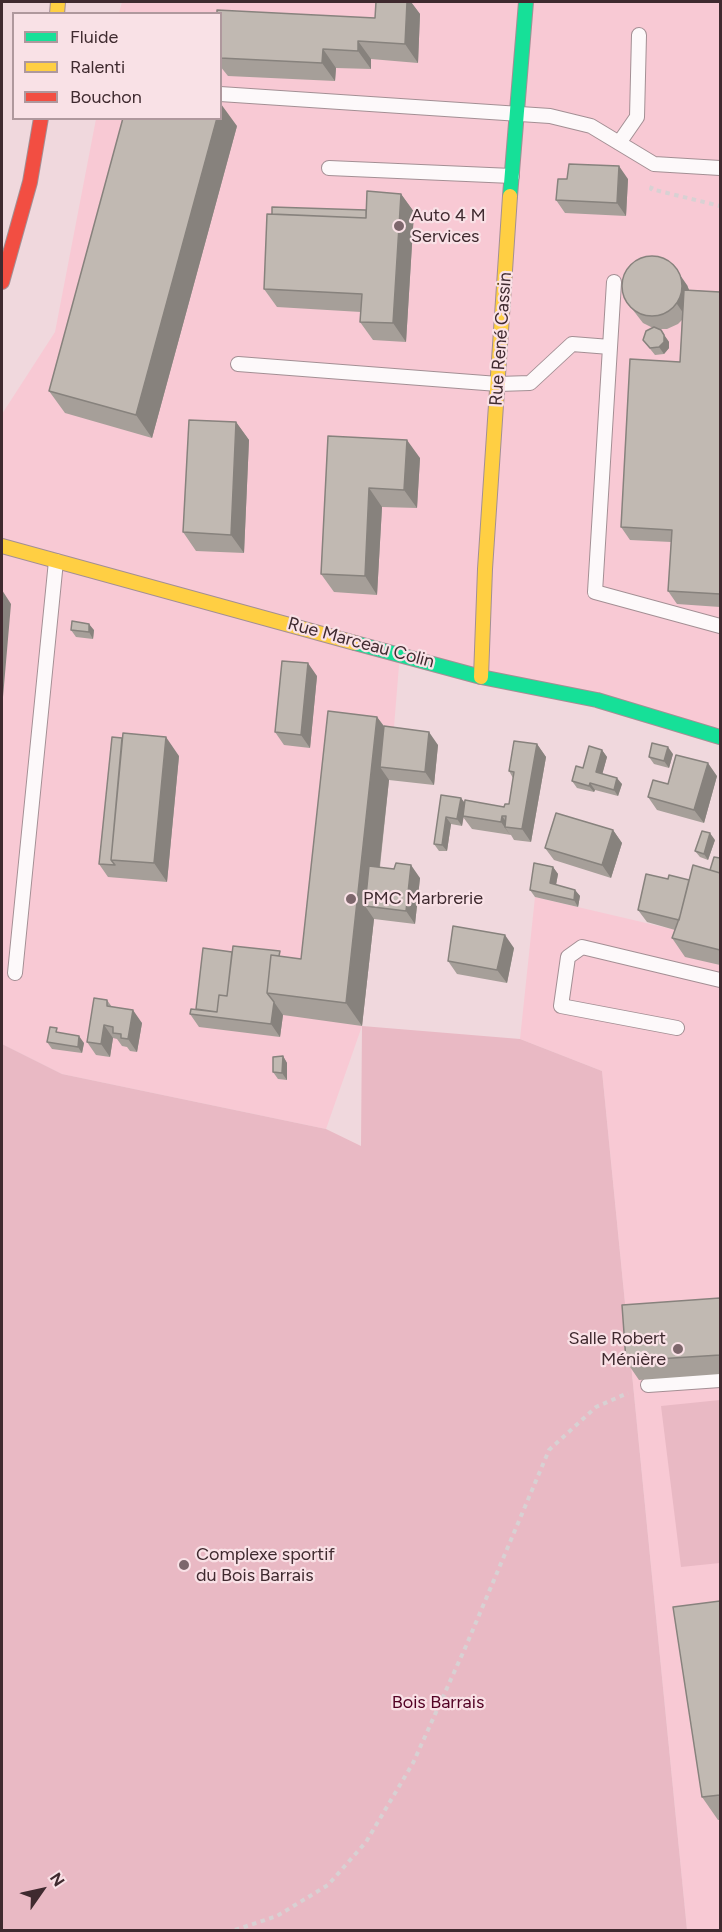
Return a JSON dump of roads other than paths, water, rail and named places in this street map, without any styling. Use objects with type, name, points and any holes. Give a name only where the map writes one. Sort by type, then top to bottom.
[{"type":"main road","name":"Rue René Cassin","points":[[482,676],[485,569],[516,113],[526,2]]},
{"type":"main road","points":[[2,282],[30,182],[41,120]]},
{"type":"main road","name":"Rue Marceau Colin","points":[[2,546],[482,676],[597,700],[720,737]]},
{"type":"lane","points":[[619,143],[637,117],[639,35]]},
{"type":"lane","points":[[222,94],[550,116],[591,126],[654,164],[720,168]]},
{"type":"lane","points":[[328,168],[512,176]]},
{"type":"lane","points":[[614,282],[595,592],[720,626]]},
{"type":"lane","points":[[237,364],[498,384],[530,383],[572,344],[610,347]]},
{"type":"lane","points":[[15,973],[56,561]]},
{"type":"lane","points":[[677,1028],[561,1006],[568,957],[582,947],[720,980]]},
{"type":"lane","points":[[648,1384],[720,1380]]},
{"type":"place","name":"Auto 4 M Services","points":[[399,226]]},
{"type":"place","name":"PMC Marbrerie","points":[[351,899]]},
{"type":"place","name":"Salle Robert Ménière","points":[[678,1349]]},
{"type":"place","name":"Complexe sportif du Bois Barrais","points":[[184,1565]]},
{"type":"park label","name":"Bois Barrais","points":[[438,1703]]}]
